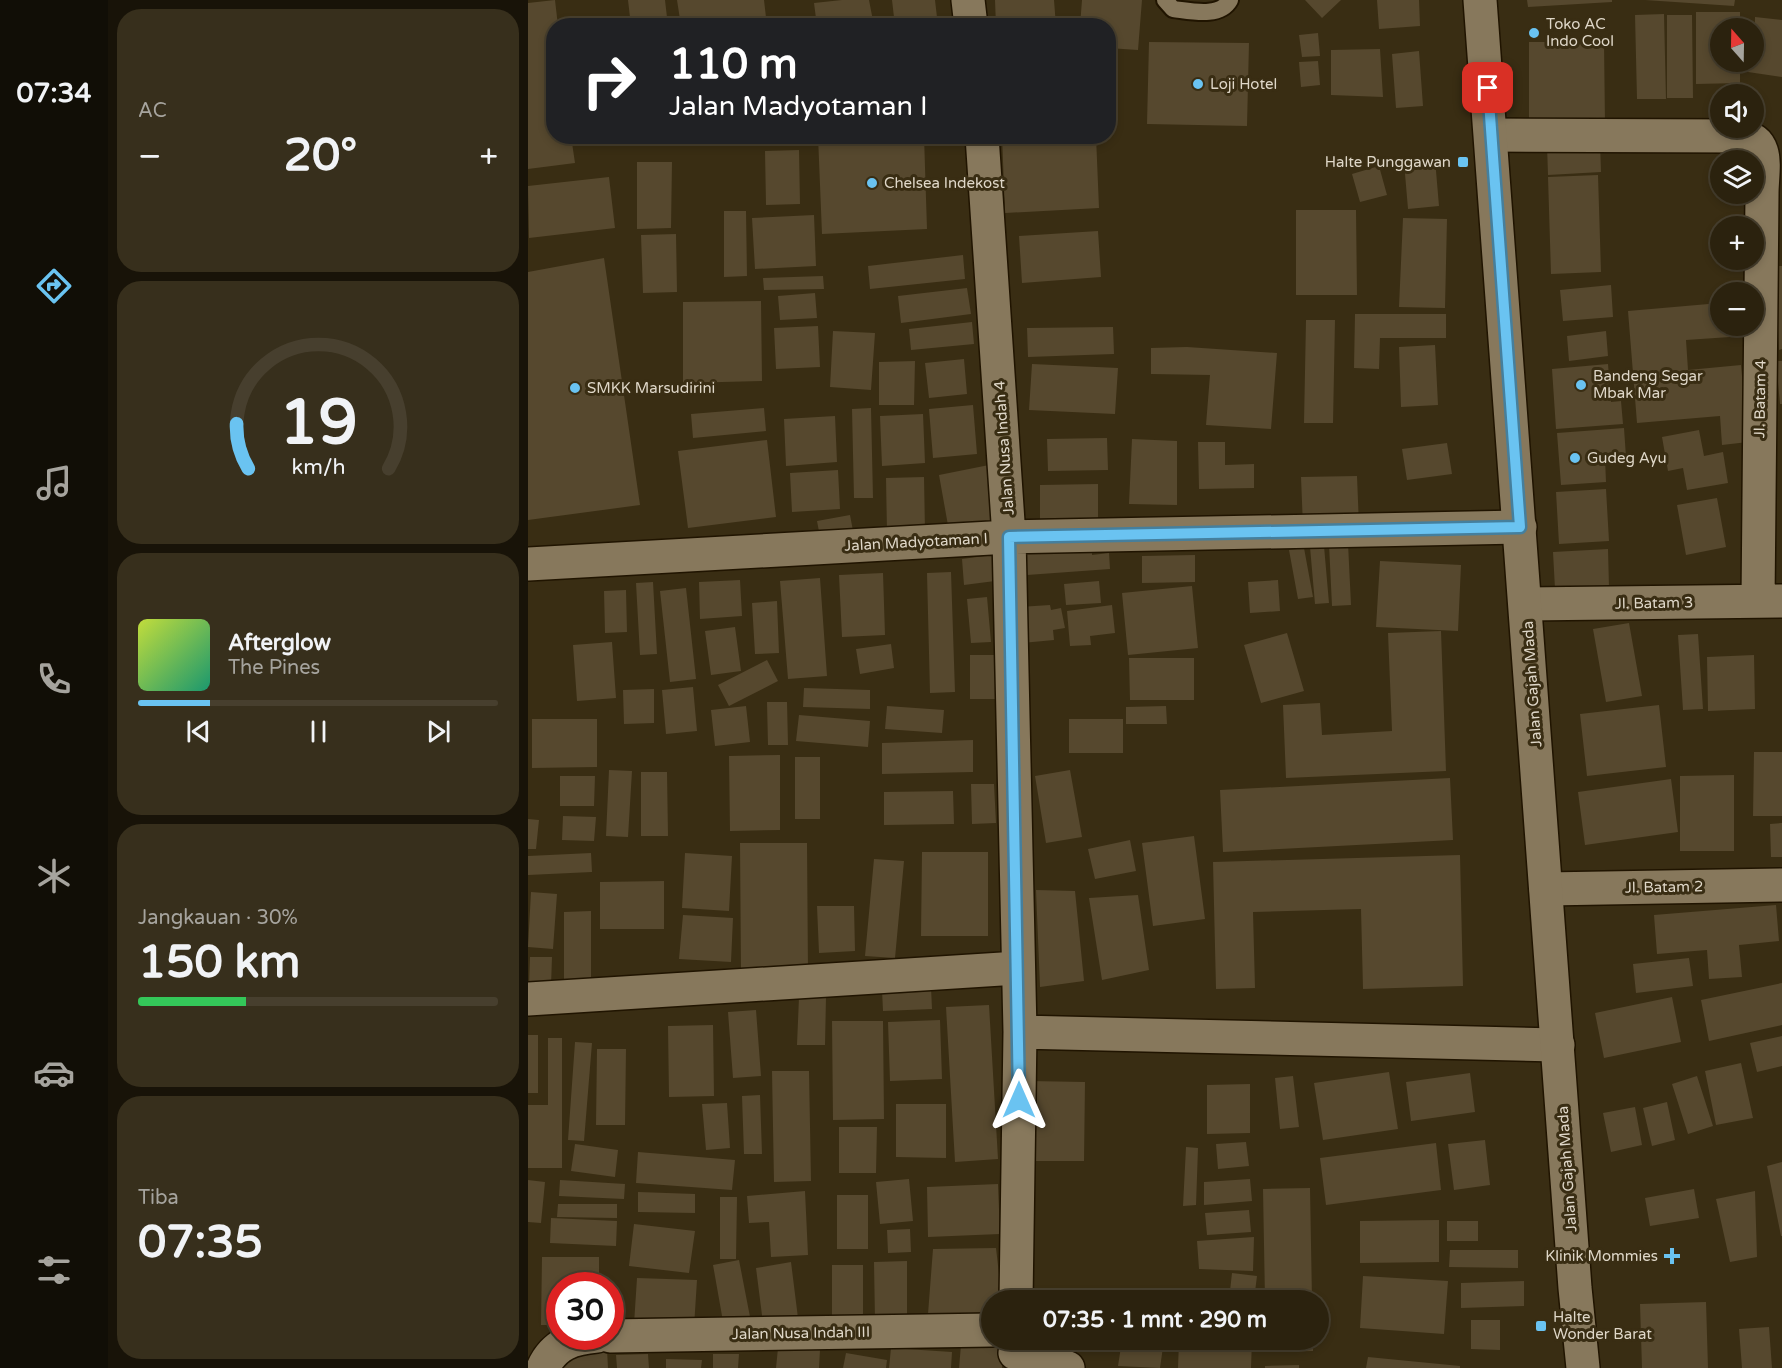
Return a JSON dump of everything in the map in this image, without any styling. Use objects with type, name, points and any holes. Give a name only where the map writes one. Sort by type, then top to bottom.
[{"type":"street","points":[[968,0],[970,18]]},
{"type":"street","name":"Jalan Gajah Mada","points":[[1480,0],[1584,1368]]},
{"type":"street","name":"Jl. Batam 4","points":[[1492,135],[1741,136],[1752,137],[1759,142],[1762,152],[1770,601]]},
{"type":"street","name":"Jalan Nusa Indah 4","points":[[983,144],[1009,537],[1020,1032],[1017,1290]]},
{"type":"street","name":"Jalan Madyotaman I","points":[[528,564],[1009,537],[1520,527]]},
{"type":"street","name":"Jl. Batam 3","points":[[1526,604],[1770,601]]},
{"type":"street","name":"Jl. Batam 2","points":[[1546,889],[1782,885]]},
{"type":"street","points":[[528,999],[1018,968]]},
{"type":"street","points":[[1020,1032],[1558,1046]]},
{"type":"street","name":"Jalan Nusa Indah III","points":[[624,1336],[981,1330]]},
{"type":"street","points":[[543,1368],[556,1350]]},
{"type":"street","points":[[1015,1353],[1068,1368]]},
{"type":"lane","points":[[1165,0],[1173,9],[1210,11],[1219,10],[1230,0]]},
{"type":"building","points":[[555,0],[557,18],[546,18],[546,144],[572,144],[575,163],[528,169],[528,3]]},
{"type":"building","points":[[628,0],[665,0],[667,18],[630,18]]},
{"type":"building","points":[[677,0],[764,0],[766,18],[680,18]]},
{"type":"building","points":[[869,0],[872,18],[816,18],[814,3]]},
{"type":"building","points":[[892,0],[935,0],[937,18],[894,18]]},
{"type":"building","points":[[995,0],[1054,0],[1055,18],[996,18]]},
{"type":"building","points":[[1082,0],[1142,0],[1138,50],[1116,49],[1116,18],[1081,18]]},
{"type":"building","points":[[1305,0],[1341,0],[1322,18]]},
{"type":"building","points":[[1377,0],[1419,0],[1420,26],[1379,29]]},
{"type":"building","points":[[1527,0],[1612,0],[1612,2],[1528,7]]},
{"type":"building","points":[[1645,0],[1735,0],[1734,6]]},
{"type":"building","points":[[1696,12],[1740,12],[1740,18],[1710,18],[1710,72],[1740,72],[1740,83],[1696,84]]},
{"type":"building","points":[[1664,14],[1666,99],[1637,99],[1635,15]]},
{"type":"building","points":[[1667,15],[1692,15],[1693,98],[1667,98]]},
{"type":"building","points":[[1764,18],[1782,20],[1782,77],[1748,72],[1764,72]]},
{"type":"building","points":[[1318,33],[1320,56],[1302,57],[1299,35]]},
{"type":"building","name":"Loji Hotel","points":[[1149,42],[1249,43],[1247,126],[1147,124]]},
{"type":"building","points":[[1529,42],[1604,42],[1605,124],[1529,125]]},
{"type":"building","points":[[1380,49],[1383,97],[1331,95],[1331,50]]},
{"type":"building","points":[[1419,51],[1423,106],[1396,108],[1392,54]]},
{"type":"building","points":[[1318,61],[1320,85],[1301,87],[1299,62]]},
{"type":"building","points":[[1600,142],[1601,172],[1548,175],[1547,145]]},
{"type":"building","name":"Chelsea Indekost","points":[[818,144],[924,144],[927,229],[822,234]]},
{"type":"building","points":[[1002,144],[1096,144],[1099,208],[1005,213]]},
{"type":"building","points":[[799,150],[800,204],[766,205],[765,151]]},
{"type":"building","points":[[1435,159],[1439,206],[1408,209],[1404,162]]},
{"type":"building","points":[[637,162],[672,162],[671,228],[637,229]]},
{"type":"building","points":[[1379,166],[1387,195],[1360,202],[1352,174]]},
{"type":"building","points":[[1598,175],[1601,272],[1551,274],[1548,177]]},
{"type":"building","points":[[609,177],[615,228],[529,238],[528,186]]},
{"type":"building","points":[[1296,210],[1356,210],[1357,295],[1296,295]]},
{"type":"building","points":[[724,211],[746,211],[747,276],[724,277]]},
{"type":"building","points":[[814,215],[816,266],[755,269],[752,218]]},
{"type":"building","points":[[1403,218],[1447,219],[1445,308],[1399,307]]},
{"type":"building","points":[[1098,231],[1101,277],[1022,283],[1019,236]]},
{"type":"building","points":[[676,234],[677,292],[643,293],[641,235]]},
{"type":"building","points":[[963,255],[965,279],[870,289],[868,266]]},
{"type":"building","name":"SMKK Marsudirini","points":[[604,258],[640,505],[528,520],[528,272]]},
{"type":"building","points":[[1775,266],[1782,266],[1782,349],[1779,350]]},
{"type":"building","points":[[823,276],[824,289],[764,290],[763,278]]},
{"type":"building","points":[[1611,285],[1613,317],[1563,321],[1560,290]]},
{"type":"building","points":[[967,288],[971,314],[901,323],[898,296]]},
{"type":"building","points":[[815,293],[817,318],[780,320],[778,296]]},
{"type":"building","points":[[761,301],[762,381],[683,383],[683,302]]},
{"type":"building","points":[[1710,304],[1710,336],[1730,337],[1686,340],[1688,370],[1741,365],[1748,442],[1722,445],[1720,416],[1637,423],[1628,311]]},
{"type":"building","points":[[1355,314],[1446,314],[1446,338],[1380,338],[1379,369],[1354,368]]},
{"type":"building","points":[[1306,320],[1335,320],[1333,423],[1304,423]]},
{"type":"building","points":[[972,322],[974,344],[911,350],[909,329]]},
{"type":"building","points":[[818,326],[820,367],[776,369],[774,328]]},
{"type":"building","points":[[1113,327],[1114,354],[1028,357],[1027,328]]},
{"type":"building","points":[[833,331],[875,333],[871,390],[830,387]]},
{"type":"building","points":[[1606,331],[1608,356],[1569,361],[1567,336]]},
{"type":"building","points":[[1435,345],[1438,405],[1401,407],[1399,347]]},
{"type":"building","points":[[1187,347],[1277,353],[1271,429],[1206,425],[1210,375],[1151,374],[1151,348]]},
{"type":"building","points":[[964,359],[967,394],[929,398],[925,363]]},
{"type":"building","points":[[915,361],[914,405],[879,405],[879,362]]},
{"type":"building","points":[[1776,361],[1782,361],[1782,404],[1780,404]]},
{"type":"building","points":[[1032,364],[1118,368],[1115,414],[1029,410]]},
{"type":"building","name":"Bandeng Segar Mbak Mar","points":[[1608,364],[1611,402],[1621,401],[1623,424],[1556,429],[1552,369]]},
{"type":"building","points":[[973,405],[977,454],[933,458],[929,409]]},
{"type":"building","points":[[764,408],[766,431],[693,438],[691,414]]},
{"type":"building","points":[[871,408],[873,498],[854,498],[852,409]]},
{"type":"building","points":[[923,414],[925,463],[882,466],[880,416]]},
{"type":"building","points":[[835,416],[837,462],[786,466],[784,419]]},
{"type":"building","points":[[1624,428],[1626,457],[1605,458],[1606,482],[1561,485],[1557,433]]},
{"type":"building","points":[[1699,430],[1704,456],[1723,452],[1728,483],[1687,490],[1683,468],[1668,471],[1662,437]]},
{"type":"building","points":[[1107,438],[1108,470],[1048,471],[1047,439]]},
{"type":"building","points":[[1132,439],[1177,441],[1177,505],[1129,504]]},
{"type":"building","points":[[767,440],[776,517],[688,528],[678,451]]},
{"type":"building","points":[[1198,442],[1225,442],[1225,465],[1254,464],[1254,488],[1199,489]]},
{"type":"building","points":[[1447,443],[1452,474],[1407,480],[1402,449]]},
{"type":"building","points":[[989,465],[999,522],[949,531],[939,475]]},
{"type":"building","points":[[838,470],[840,509],[792,512],[790,473]]},
{"type":"building","points":[[1357,476],[1359,526],[1303,527],[1301,477]]},
{"type":"building","points":[[924,477],[925,531],[887,532],[886,478]]},
{"type":"building","points":[[1098,484],[1098,518],[1040,519],[1040,485]]},
{"type":"building","points":[[1606,489],[1609,541],[1559,544],[1556,492]]},
{"type":"building","points":[[1717,498],[1726,547],[1686,555],[1677,505]]},
{"type":"building","points":[[850,515],[854,536],[821,542],[817,521]]},
{"type":"building","points":[[1348,543],[1351,605],[1332,606],[1329,544]]},
{"type":"building","points":[[1092,545],[1092,555],[1109,553],[1110,569],[1027,575],[1026,549]]},
{"type":"building","points":[[1324,546],[1329,603],[1315,604],[1310,547]]},
{"type":"building","points":[[1304,548],[1313,597],[1298,599],[1289,550]]},
{"type":"building","points":[[1608,549],[1609,587],[1555,589],[1553,552]]},
{"type":"building","points":[[992,555],[995,581],[964,585],[962,559]]},
{"type":"building","points":[[1195,555],[1195,582],[1142,583],[1142,556]]},
{"type":"building","points":[[1380,561],[1461,565],[1458,631],[1376,627]]},
{"type":"building","points":[[951,572],[955,692],[930,693],[927,573]]},
{"type":"building","points":[[883,573],[885,635],[842,637],[839,575]]},
{"type":"building","points":[[820,578],[827,676],[788,679],[780,581]]},
{"type":"building","points":[[740,580],[742,616],[700,619],[699,582]]},
{"type":"building","points":[[1278,580],[1280,611],[1250,613],[1248,582]]},
{"type":"building","points":[[1099,581],[1101,603],[1066,605],[1064,584]]},
{"type":"building","points":[[653,582],[657,654],[640,655],[636,583]]},
{"type":"building","points":[[1192,586],[1198,648],[1128,655],[1122,593]]},
{"type":"building","points":[[686,588],[696,679],[670,682],[660,591]]},
{"type":"building","points":[[626,590],[627,632],[605,633],[604,591]]},
{"type":"building","points":[[987,597],[991,642],[971,643],[967,599]]},
{"type":"building","points":[[777,601],[779,653],[755,654],[752,603]]},
{"type":"building","points":[[1050,605],[1051,610],[1061,608],[1065,628],[1053,630],[1054,640],[1022,643],[1019,607]]},
{"type":"building","points":[[1112,605],[1115,633],[1090,636],[1091,645],[1070,646],[1067,611]]},
{"type":"building","points":[[1629,623],[1642,696],[1606,702],[1593,629]]},
{"type":"building","points":[[735,627],[741,671],[711,675],[705,631]]},
{"type":"building","points":[[1441,631],[1446,771],[1286,778],[1283,705],[1320,703],[1322,735],[1392,731],[1388,633]]},
{"type":"building","points":[[1287,633],[1304,691],[1261,703],[1244,645]]},
{"type":"building","points":[[1698,634],[1703,709],[1683,710],[1678,635]]},
{"type":"building","points":[[612,642],[616,698],[577,701],[573,645]]},
{"type":"building","points":[[891,644],[894,668],[860,674],[856,649]]},
{"type":"building","points":[[970,655],[995,655],[996,699],[970,699]]},
{"type":"building","points":[[1754,655],[1755,709],[1708,711],[1707,657]]},
{"type":"building","points":[[1129,658],[1194,658],[1194,700],[1130,700]]},
{"type":"building","points":[[767,660],[778,681],[729,706],[718,685]]},
{"type":"building","points":[[693,687],[697,731],[666,734],[662,690]]},
{"type":"building","points":[[804,688],[870,690],[870,709],[803,707]]},
{"type":"building","points":[[654,689],[654,723],[624,724],[623,690]]},
{"type":"building","points":[[767,702],[787,702],[788,745],[768,745]]},
{"type":"building","points":[[1659,705],[1666,767],[1587,776],[1580,714]]},
{"type":"building","points":[[746,706],[750,742],[715,746],[711,710]]},
{"type":"building","points":[[887,706],[944,710],[942,733],[885,729]]},
{"type":"building","points":[[1166,706],[1167,724],[1126,724],[1126,707]]},
{"type":"building","points":[[799,715],[870,721],[868,747],[796,741]]},
{"type":"building","points":[[532,719],[597,719],[597,767],[532,768]]},
{"type":"building","points":[[1069,719],[1123,719],[1123,753],[1069,753]]},
{"type":"building","points":[[973,740],[973,772],[882,774],[882,743]]},
{"type":"building","points":[[1754,752],[1782,752],[1782,816],[1753,816]]},
{"type":"building","points":[[780,755],[780,830],[730,831],[729,756]]},
{"type":"building","points":[[795,757],[820,757],[820,819],[795,819]]},
{"type":"building","points":[[609,770],[632,771],[628,837],[606,836]]},
{"type":"building","points":[[1070,770],[1082,837],[1046,843],[1035,776]]},
{"type":"building","points":[[641,772],[667,772],[668,836],[641,836]]},
{"type":"building","points":[[1734,775],[1734,851],[1680,851],[1680,776]]},
{"type":"building","points":[[560,776],[595,776],[594,806],[560,806]]},
{"type":"building","points":[[1450,778],[1453,840],[1223,852],[1220,790]]},
{"type":"building","points":[[1671,779],[1678,832],[1585,845],[1578,792]]},
{"type":"building","points":[[971,784],[994,784],[996,823],[972,824]]},
{"type":"building","points":[[953,791],[954,824],[884,825],[884,792]]},
{"type":"building","points":[[563,816],[596,817],[594,841],[562,840]]},
{"type":"building","points":[[528,819],[539,820],[536,849],[528,849]]},
{"type":"building","points":[[1782,823],[1782,857],[1771,857],[1770,824]]},
{"type":"building","points":[[1194,836],[1205,919],[1153,926],[1142,843]]},
{"type":"building","points":[[1130,840],[1136,871],[1095,879],[1088,849]]},
{"type":"building","points":[[740,843],[807,843],[808,973],[741,973]]},
{"type":"building","points":[[922,852],[988,852],[988,936],[921,936]]},
{"type":"building","points":[[591,853],[592,872],[528,875],[528,856]]},
{"type":"building","points":[[685,853],[732,856],[729,911],[682,908]]},
{"type":"building","points":[[1460,855],[1463,986],[1363,989],[1361,909],[1253,912],[1255,988],[1216,989],[1213,862]]},
{"type":"building","points":[[874,859],[904,861],[895,958],[865,956]]},
{"type":"building","points":[[664,881],[664,929],[600,929],[600,882]]},
{"type":"building","points":[[1036,890],[1075,891],[1084,981],[1040,987]]},
{"type":"building","points":[[531,892],[557,894],[553,949],[528,947]]},
{"type":"building","points":[[1138,895],[1149,970],[1102,980],[1089,898]]},
{"type":"building","points":[[1776,905],[1779,941],[1739,945],[1742,977],[1709,979],[1707,950],[1657,954],[1654,915]]},
{"type":"building","points":[[817,906],[854,906],[855,951],[819,953]]},
{"type":"building","points":[[591,911],[591,984],[564,984],[564,912]]},
{"type":"building","points":[[683,915],[733,918],[731,962],[679,959]]},
{"type":"building","points":[[530,957],[552,957],[551,986],[529,986]]},
{"type":"building","points":[[1689,958],[1693,986],[1636,993],[1633,964]]},
{"type":"building","points":[[1782,983],[1782,1025],[1709,1041],[1701,1000]]},
{"type":"building","points":[[931,987],[932,1009],[883,1011],[882,990]]},
{"type":"building","points":[[799,997],[826,997],[825,1045],[797,1045]]},
{"type":"building","points":[[1672,997],[1681,1042],[1604,1058],[1595,1013]]},
{"type":"building","points":[[989,1005],[998,1159],[955,1162],[946,1007]]},
{"type":"building","points":[[756,1010],[761,1076],[733,1078],[728,1012]]},
{"type":"building","points":[[940,1020],[942,1079],[890,1081],[888,1022]]},
{"type":"building","points":[[832,1021],[883,1021],[884,1119],[833,1120]]},
{"type":"building","points":[[713,1025],[714,1096],[669,1097],[668,1026]]},
{"type":"building","points":[[528,1035],[538,1035],[538,1093],[528,1093]]},
{"type":"building","points":[[1782,1036],[1782,1066],[1757,1072],[1750,1043]]},
{"type":"building","points":[[548,1038],[562,1038],[562,1168],[528,1168],[528,1105],[548,1105]]},
{"type":"building","points":[[575,1042],[592,1043],[584,1141],[568,1140]]},
{"type":"building","points":[[597,1049],[626,1049],[625,1125],[596,1125]]},
{"type":"building","points":[[1741,1063],[1753,1118],[1716,1125],[1705,1071]]},
{"type":"building","points":[[772,1071],[809,1071],[811,1181],[774,1182]]},
{"type":"building","points":[[1389,1072],[1398,1129],[1323,1140],[1314,1083]]},
{"type":"building","points":[[1470,1073],[1475,1112],[1411,1121],[1406,1082]]},
{"type":"building","points":[[1293,1076],[1299,1127],[1280,1129],[1275,1078]]},
{"type":"building","points":[[1697,1076],[1713,1126],[1688,1134],[1672,1084]]},
{"type":"building","points":[[1029,1081],[1085,1082],[1084,1161],[1028,1161]]},
{"type":"building","points":[[1250,1084],[1250,1133],[1207,1134],[1207,1085]]},
{"type":"building","points":[[760,1095],[762,1154],[744,1154],[742,1096]]},
{"type":"building","points":[[1667,1102],[1675,1140],[1652,1146],[1643,1108]]},
{"type":"building","points":[[727,1103],[730,1148],[706,1150],[702,1104]]},
{"type":"building","points":[[896,1104],[946,1104],[946,1158],[896,1157]]},
{"type":"building","points":[[1635,1107],[1642,1145],[1611,1152],[1603,1113]]},
{"type":"building","points":[[839,1127],[877,1127],[876,1173],[839,1173]]},
{"type":"building","points":[[1485,1140],[1490,1185],[1454,1190],[1448,1144]]},
{"type":"building","points":[[1246,1142],[1249,1166],[1218,1169],[1216,1144]]},
{"type":"building","points":[[1436,1143],[1441,1190],[1326,1205],[1320,1158]]},
{"type":"building","points":[[575,1144],[618,1150],[615,1177],[571,1171]]},
{"type":"building","points":[[1186,1147],[1198,1148],[1196,1205],[1183,1206]]},
{"type":"building","points":[[638,1152],[735,1160],[732,1190],[636,1183]]},
{"type":"building","points":[[1782,1162],[1782,1236],[1781,1236],[1767,1166]]},
{"type":"building","points":[[909,1179],[913,1221],[880,1224],[876,1182]]},
{"type":"building","points":[[1250,1179],[1252,1201],[1204,1205],[1204,1182]]},
{"type":"building","points":[[528,1180],[545,1182],[541,1223],[528,1222]]},
{"type":"building","points":[[560,1180],[625,1184],[624,1199],[559,1196]]},
{"type":"building","points":[[998,1184],[1000,1234],[928,1237],[927,1187]]},
{"type":"building","points":[[1310,1188],[1312,1290],[1265,1290],[1263,1189]]},
{"type":"building","points":[[1694,1189],[1699,1218],[1650,1226],[1645,1198]]},
{"type":"building","points":[[805,1191],[808,1255],[771,1257],[769,1222],[749,1223],[747,1196]]},
{"type":"building","points":[[1755,1191],[1757,1257],[1730,1262],[1716,1199]]},
{"type":"building","points":[[638,1192],[695,1194],[695,1213],[638,1212]]},
{"type":"building","points":[[837,1195],[868,1195],[868,1249],[837,1249]]},
{"type":"building","points":[[720,1197],[737,1197],[736,1259],[720,1259]]},
{"type":"building","points":[[558,1204],[617,1204],[617,1218],[557,1217]]},
{"type":"building","points":[[1249,1210],[1251,1232],[1207,1235],[1205,1213]]},
{"type":"building","points":[[551,1218],[617,1221],[616,1246],[550,1243]]},
{"type":"building","points":[[1439,1220],[1439,1262],[1360,1263],[1360,1221]]},
{"type":"building","points":[[1447,1221],[1478,1221],[1478,1241],[1447,1241]]},
{"type":"building","points":[[634,1224],[695,1231],[689,1273],[629,1266]]},
{"type":"building","points":[[910,1229],[911,1252],[888,1253],[887,1230]]},
{"type":"building","points":[[1254,1237],[1253,1271],[1199,1269],[1197,1241]]},
{"type":"building","points":[[996,1248],[1001,1290],[981,1290],[981,1327],[927,1327],[933,1249]]},
{"type":"building","points":[[1450,1250],[1518,1250],[1518,1268],[1449,1267]]},
{"type":"building","points":[[542,1257],[599,1257],[599,1272],[546,1272],[546,1325],[541,1325]]},
{"type":"building","points":[[739,1260],[751,1322],[724,1327],[713,1265]]},
{"type":"building","points":[[907,1261],[907,1321],[875,1321],[874,1262]]},
{"type":"building","points":[[791,1262],[798,1318],[763,1323],[756,1268]]},
{"type":"building","points":[[832,1265],[863,1265],[863,1319],[832,1318]]},
{"type":"building","points":[[1232,1273],[1257,1276],[1255,1290],[1230,1290]]},
{"type":"building","points":[[1363,1276],[1448,1281],[1444,1334],[1360,1328]]},
{"type":"building","points":[[637,1278],[697,1280],[694,1327],[634,1324]]},
{"type":"building","points":[[1524,1281],[1524,1306],[1461,1308],[1461,1283]]},
{"type":"building","points":[[1706,1302],[1708,1368],[1642,1368],[1640,1304]]},
{"type":"building","points":[[1471,1320],[1500,1320],[1500,1350],[1471,1349]]},
{"type":"building","points":[[1769,1327],[1772,1368],[1742,1368],[1739,1329]]},
{"type":"building","points":[[961,1345],[981,1346],[981,1350],[1003,1350],[1002,1368],[959,1368]]},
{"type":"building","points":[[778,1348],[820,1350],[819,1368],[776,1368]]},
{"type":"building","points":[[891,1348],[952,1352],[951,1368],[889,1368]]},
{"type":"building","points":[[558,1350],[607,1350],[608,1368],[559,1368]]},
{"type":"building","points":[[1120,1350],[1163,1350],[1160,1368],[1118,1366]]},
{"type":"building","points":[[1179,1350],[1252,1350],[1251,1368],[1178,1368]]},
{"type":"building","points":[[1266,1350],[1313,1350],[1313,1351],[1266,1352]]},
{"type":"building","points":[[846,1353],[887,1360],[886,1368],[843,1368]]},
{"type":"building","points":[[648,1354],[649,1368],[617,1368],[616,1355]]},
{"type":"building","points":[[713,1354],[739,1354],[738,1368],[713,1368]]},
{"type":"building","points":[[1368,1357],[1460,1366],[1460,1368],[1366,1368]]},
{"type":"building","points":[[666,1359],[702,1360],[701,1368],[666,1368]]},
{"type":"building","points":[[1299,1365],[1299,1368],[1265,1368],[1265,1366]]},
{"type":"place","name":"Toko AC Indo Cool","points":[[1534,33]]},
{"type":"place","name":"Loji Hotel","points":[[1198,84]]},
{"type":"place","name":"Halte Punggawan","points":[[1463,162]]},
{"type":"place","name":"Chelsea Indekost","points":[[872,183]]},
{"type":"place","name":"Bandeng Segar Mbak Mar","points":[[1581,385]]},
{"type":"place","name":"SMKK Marsudirini","points":[[575,388]]},
{"type":"place","name":"Gudeg Ayu","points":[[1575,458]]},
{"type":"place","name":"Klinik Mommies","points":[[1672,1256]]},
{"type":"place","name":"Halte Wonder Barat","points":[[1541,1326]]},
{"type":"route","points":[[1019,1100],[1009,537],[1520,527],[1488,88]]}]
